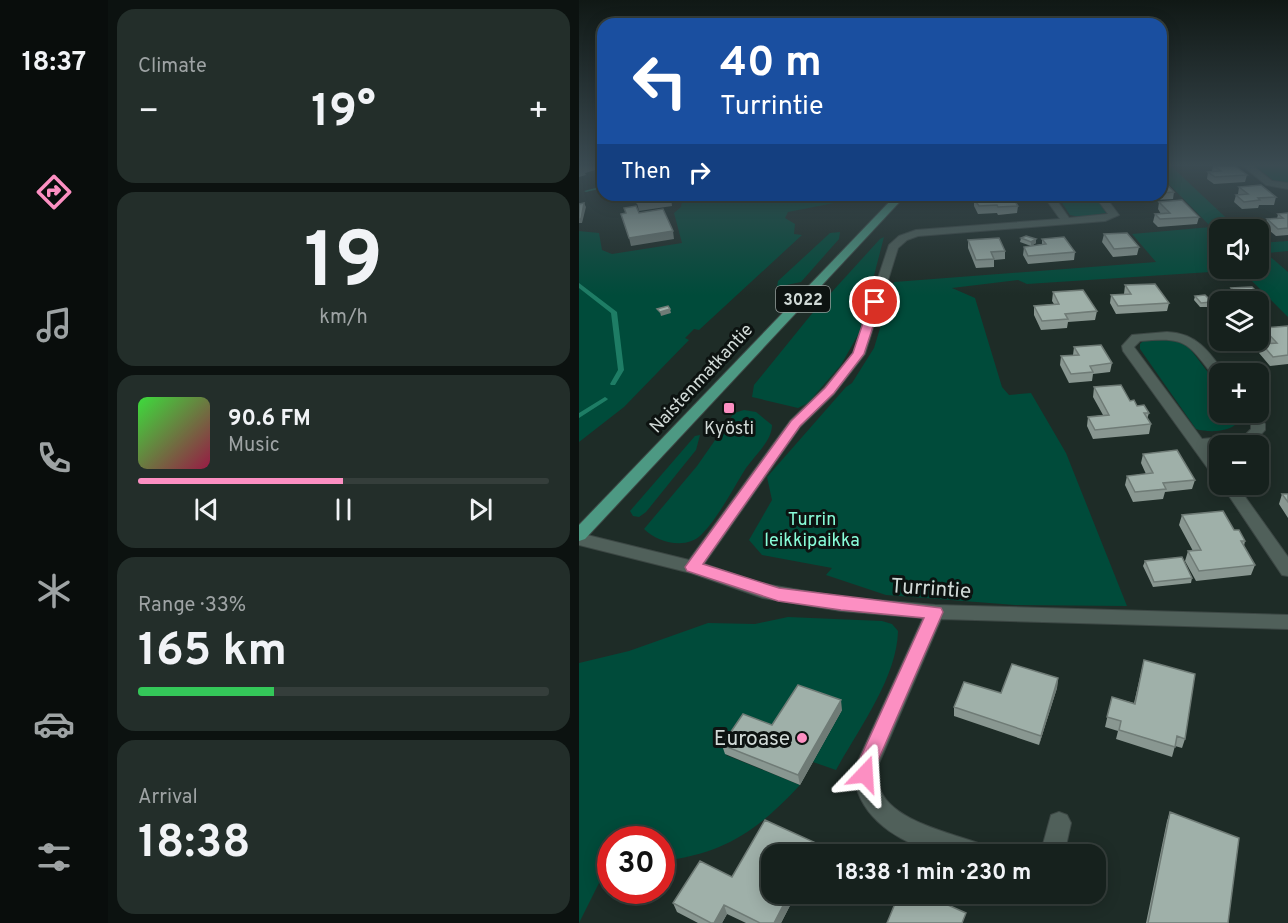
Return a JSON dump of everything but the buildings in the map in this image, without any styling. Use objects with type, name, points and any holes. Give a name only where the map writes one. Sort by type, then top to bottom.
[{"type":"main road","name":"Naistenmatkantie","points":[[579,537],[888,209]]},
{"type":"street","points":[[1058,209],[1066,221]]},
{"type":"street","points":[[693,567],[795,424],[829,391],[859,354],[893,247],[903,238],[916,232],[1066,221],[1114,215],[1110,209]]},
{"type":"street","points":[[1209,458],[1129,351],[1128,345],[1136,338],[1180,336],[1193,341],[1210,363]]},
{"type":"street","points":[[1199,444],[1249,439],[1258,430],[1257,423]]},
{"type":"street","points":[[1236,495],[1288,570]]},
{"type":"street","name":"Turrintie","points":[[579,537],[693,567],[778,595],[841,604],[935,612],[1288,622]]},
{"type":"street","points":[[935,612],[867,763],[865,774],[869,795],[889,818],[913,831],[950,844]]},
{"type":"street","points":[[1054,844],[1059,823]]},
{"type":"green space","points":[[679,209],[803,209],[788,212],[785,218],[795,224],[794,234],[802,235],[699,330],[694,329],[685,338],[689,340],[624,407],[579,442],[579,231],[599,233],[602,250],[612,254],[682,243],[674,213]]},
{"type":"green space","points":[[1066,209],[1104,209],[1106,213],[1080,217],[1070,215]]},
{"type":"green space","points":[[1193,209],[1217,209],[1227,219],[1209,219],[1209,225]]},
{"type":"green space","name":"Turrin leikkipaikka","points":[[1209,227],[1209,272],[1027,284],[1018,280],[952,288],[975,298],[1002,387],[1009,395],[1031,393],[1066,453],[1127,606],[1015,605],[886,595],[826,575],[832,568],[762,555],[749,540],[772,500],[767,477],[852,383],[874,348],[894,282],[1156,262],[1132,234]]},
{"type":"green space","points":[[840,232],[839,239],[801,282],[777,287],[778,281],[830,233]]},
{"type":"green space","points":[[884,237],[859,333],[841,365],[808,403],[798,408],[752,397],[754,385],[810,316]]},
{"type":"green space","points":[[1288,241],[1288,251],[1269,253],[1269,242]]},
{"type":"green space","points":[[1269,256],[1288,272],[1288,317],[1269,298],[1269,291],[1262,291],[1250,279],[1269,279]]},
{"type":"green space","points":[[1173,338],[1185,342],[1209,374],[1209,423],[1237,423],[1222,430],[1196,429],[1140,349],[1143,341]]},
{"type":"green space","points":[[744,410],[756,412],[772,425],[771,431],[714,520],[702,534],[689,542],[673,543],[650,534],[644,529],[697,466],[734,413]]},
{"type":"green space","points":[[700,435],[696,450],[646,512],[639,517],[633,516],[630,511],[695,436]]},
{"type":"green space","points":[[788,617],[882,621],[892,624],[898,631],[891,667],[865,721],[836,770],[813,762],[842,710],[726,755],[800,785],[770,815],[722,846],[675,859],[675,826],[597,826],[597,887],[579,923],[579,663],[629,651],[708,623],[755,624]]},
{"type":"waterway","points":[[579,285],[614,312],[621,370],[613,384]]},
{"type":"waterway","points":[[579,416],[605,399]]},
{"type":"place","name":"Kyösti","points":[[729,408]]},
{"type":"place","name":"Euroase","points":[[802,738]]},
{"type":"route","points":[[865,774],[867,763],[935,612],[841,604],[778,595],[693,567],[795,424],[829,391],[859,354],[875,302]]}]
